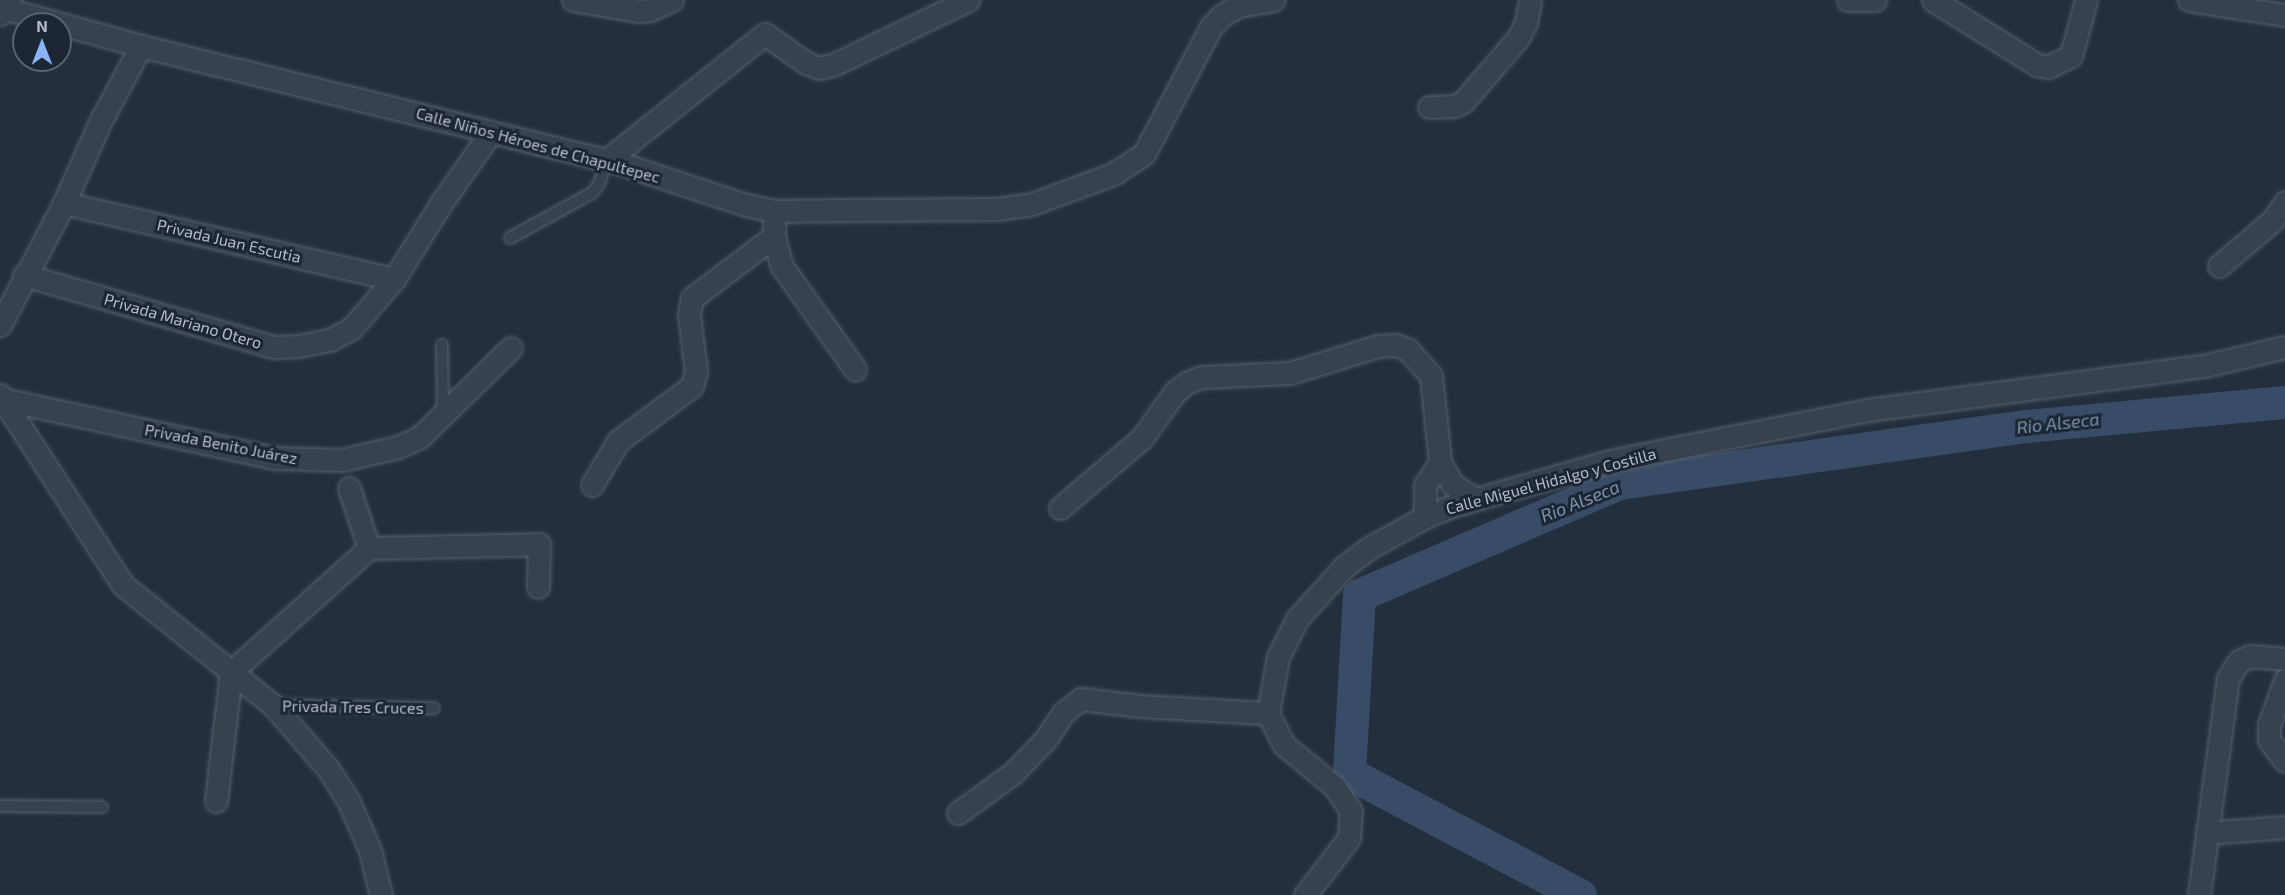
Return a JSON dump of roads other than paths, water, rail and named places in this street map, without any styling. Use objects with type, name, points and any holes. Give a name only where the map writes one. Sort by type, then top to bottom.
[{"type":"street","points":[[573,0],[639,11],[650,10],[672,0]]},
{"type":"street","points":[[607,160],[765,34],[806,63],[820,68],[835,64],[968,0]]},
{"type":"street","name":"Calle Niños Héroes de Chapultepec","points":[[4,6],[141,46],[607,160],[746,206],[774,210],[997,209],[1032,204],[1113,174],[1144,154],[1211,27],[1222,15],[1239,6],[1273,0]]},
{"type":"street","points":[[1428,107],[1454,106],[1463,102],[1518,38],[1526,23],[1530,0]]},
{"type":"street","points":[[1848,0],[1875,0]]},
{"type":"street","points":[[1933,0],[2037,65],[2048,67],[2071,56],[2086,0]]},
{"type":"street","points":[[2189,0],[2285,15]]},
{"type":"street","points":[[0,325],[24,275],[64,203],[100,122],[141,46]]},
{"type":"street","name":"Privada Mariano Otero","points":[[24,275],[274,347],[298,346],[330,340],[351,329],[394,279],[441,202],[491,132]]},
{"type":"street","points":[[2219,266],[2273,220],[2285,202]]},
{"type":"street","name":"Privada Juan Escutia","points":[[64,203],[394,279]]},
{"type":"street","points":[[774,210],[774,236],[781,265],[855,369]]},
{"type":"street","points":[[592,485],[618,441],[692,386],[696,372],[689,314],[692,298],[774,236]]},
{"type":"street","points":[[1060,508],[1142,438],[1175,392],[1186,383],[1202,377],[1290,373],[1378,346],[1395,345],[1407,349],[1431,376],[1440,462],[1453,484],[1476,499]]},
{"type":"street","name":"Calle Miguel Hidalgo y Costilla","points":[[1268,713],[1278,657],[1297,619],[1346,566],[1370,548],[1425,517],[1476,499],[1610,462],[1685,446],[1868,410],[2204,366],[2285,347]]},
{"type":"street","name":"Privada Benito Juárez","points":[[1,397],[276,458],[342,460],[398,447],[420,437],[511,348]]},
{"type":"street","points":[[1,397],[123,585],[273,705],[312,748],[348,800],[370,850],[381,895]]},
{"type":"street","points":[[1425,517],[1425,485],[1440,462]]},
{"type":"street","points":[[349,488],[369,548]]},
{"type":"street","points":[[216,801],[231,672],[369,548],[539,544],[538,587]]},
{"type":"street","points":[[2199,895],[2228,678],[2239,661],[2264,656],[2285,659]]},
{"type":"street","points":[[2285,680],[2269,725],[2270,740],[2285,762]]},
{"type":"street","points":[[958,813],[1013,773],[1046,739],[1062,713],[1081,699],[1141,706],[1268,713],[1284,745],[1335,787],[1351,811],[1349,838],[1305,895]]},
{"type":"street","points":[[2207,833],[2285,827]]},
{"type":"lane","points":[[510,237],[592,193],[599,184],[607,160]]},
{"type":"lane","points":[[442,345],[443,414]]},
{"type":"lane","name":"Privada Tres Cruces","points":[[273,705],[434,708]]},
{"type":"lane","points":[[0,806],[102,807]]},
{"type":"waterway","name":"Rio Alseca","points":[[1580,895],[1349,773],[1359,595],[1619,483],[2026,426],[2285,402]]}]
